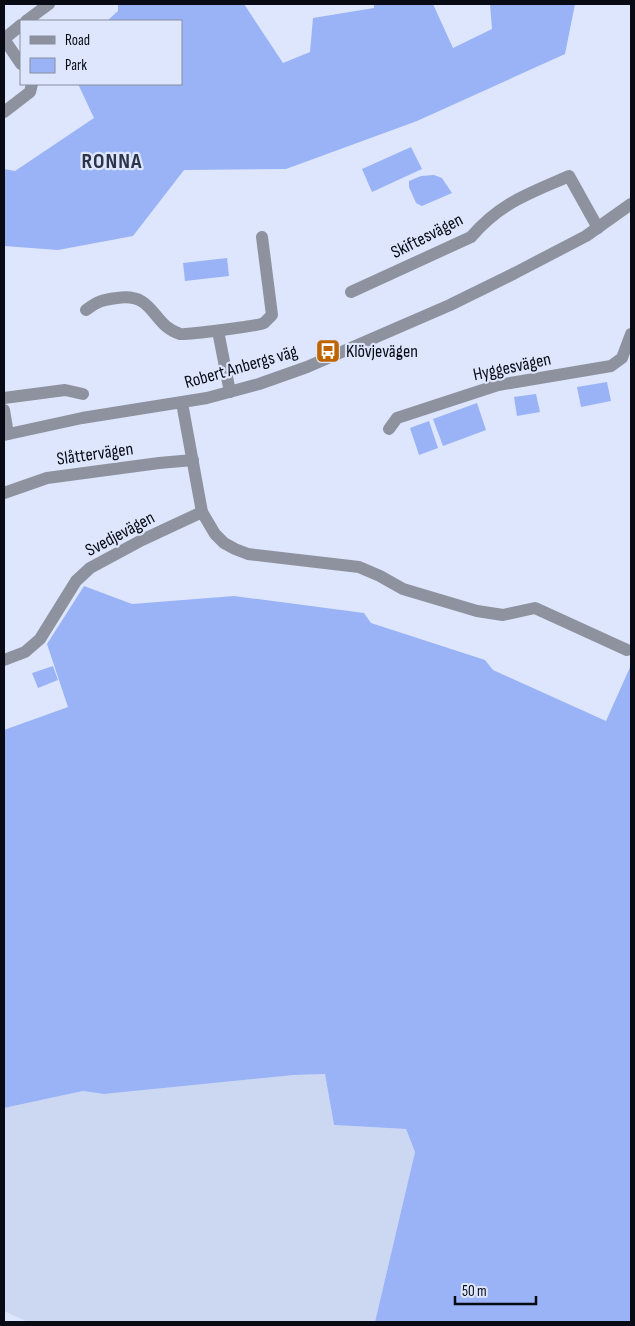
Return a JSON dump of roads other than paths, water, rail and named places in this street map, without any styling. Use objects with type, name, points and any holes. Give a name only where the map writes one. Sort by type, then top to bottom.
[{"type":"street","points":[[27,20],[49,4]]},
{"type":"street","points":[[20,26],[4,39],[20,63]]},
{"type":"street","points":[[4,112],[30,92],[32,85]]},
{"type":"street","name":"Skiftesvägen","points":[[351,292],[472,237],[484,221],[513,200],[569,176],[598,228]]},
{"type":"street","name":"Robert Anbergs väg","points":[[6,434],[82,418],[182,403],[259,384],[307,366],[450,305],[516,273],[598,228],[631,204]]},
{"type":"street","points":[[86,310],[98,301],[130,296],[145,302],[164,324],[181,334],[218,331],[264,323],[272,315],[262,237]]},
{"type":"street","points":[[218,331],[230,392]]},
{"type":"street","name":"Hyggesvägen","points":[[389,429],[397,418],[498,385],[611,366],[622,358],[631,334]]},
{"type":"street","points":[[4,398],[65,390],[83,394]]},
{"type":"street","points":[[182,403],[202,512],[215,534],[224,543],[248,554],[359,567],[403,588],[478,611],[503,615],[535,608],[627,650]]},
{"type":"street","points":[[4,410],[6,434]]},
{"type":"street","name":"Slåttervägen","points":[[4,493],[47,478],[193,460]]},
{"type":"street","name":"Svedjevägen","points":[[4,660],[25,652],[40,639],[76,581],[90,568],[142,540],[202,512]]},
{"type":"place","name":"Klövjevägen","points":[[328,351]]},
{"type":"district","name":"RONNA","points":[[112,161]]}]
